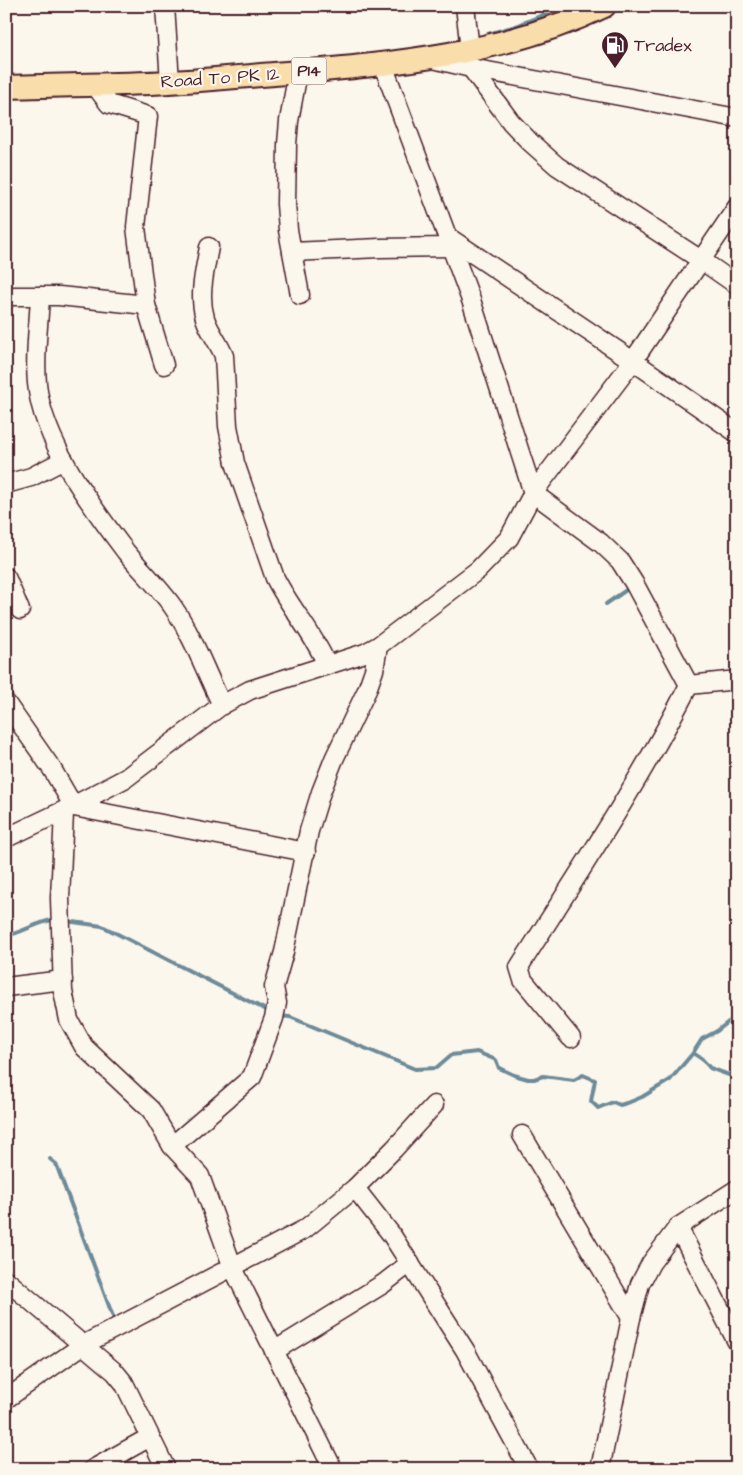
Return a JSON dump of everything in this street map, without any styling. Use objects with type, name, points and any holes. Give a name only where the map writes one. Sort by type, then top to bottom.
[{"type":"main road","name":"Road To PK 12","points":[[6,87],[170,82],[383,65],[430,58],[470,59],[604,6]]},
{"type":"street","points":[[165,6],[170,82]]},
{"type":"street","points":[[465,6],[470,59],[511,122],[530,142],[557,166],[737,285]]},
{"type":"street","points":[[470,59],[737,118]]},
{"type":"street","points":[[383,65],[471,300],[533,493],[602,543],[620,561],[689,685]]},
{"type":"street","points":[[298,72],[289,121],[286,204],[288,230],[300,295]]},
{"type":"street","points":[[94,84],[109,104],[148,116],[136,227],[146,304],[164,365]]},
{"type":"street","points":[[6,838],[70,808],[126,778],[222,705],[250,690],[365,653],[378,646],[478,570],[509,538],[533,493],[633,360],[737,207]]},
{"type":"street","points":[[292,252],[387,248],[450,242],[633,360],[737,433]]},
{"type":"street","points":[[209,248],[202,302],[205,319],[224,356],[228,426],[235,462],[275,578],[320,649],[327,665]]},
{"type":"street","points":[[6,296],[40,296],[146,304]]},
{"type":"street","points":[[40,296],[36,364],[37,384],[42,407],[64,460],[71,475],[127,552],[172,606],[183,624],[222,705]]},
{"type":"street","points":[[6,484],[31,477],[64,460]]},
{"type":"street","points":[[6,577],[20,610]]},
{"type":"street","points":[[172,1146],[252,1077],[274,1018],[277,1003],[274,987],[284,952],[309,831],[334,759],[367,690],[374,670],[378,646]]},
{"type":"street","points":[[689,685],[737,680]]},
{"type":"street","points":[[571,1038],[523,980],[519,967],[634,786],[689,685]]},
{"type":"street","points":[[6,703],[44,756],[70,808]]},
{"type":"street","points":[[70,808],[306,852]]},
{"type":"street","points":[[70,808],[62,818],[60,898],[63,991],[68,1020],[84,1047],[151,1110],[172,1146],[200,1176],[232,1268],[333,1469]]},
{"type":"street","points":[[6,987],[63,980]]},
{"type":"street","points":[[6,1399],[83,1345],[305,1229],[355,1188],[434,1105]]},
{"type":"street","points":[[522,1135],[631,1318]]},
{"type":"street","points":[[355,1188],[392,1234],[465,1350],[529,1469]]},
{"type":"street","points":[[600,1469],[631,1318],[640,1284],[651,1263],[678,1227],[737,1189]]},
{"type":"street","points":[[678,1227],[737,1342]]},
{"type":"street","points":[[274,1351],[383,1284],[410,1263]]},
{"type":"street","points":[[6,1280],[116,1372],[124,1383],[166,1469]]},
{"type":"street","points":[[93,1469],[150,1436]]},
{"type":"waterway","points":[[488,34],[516,26],[564,6]]},
{"type":"waterway","points":[[606,604],[632,586]]},
{"type":"waterway","points":[[6,936],[57,919]]},
{"type":"waterway","points":[[66,921],[102,926],[270,1012]]},
{"type":"waterway","points":[[278,1016],[290,1017],[415,1069],[436,1068],[451,1055],[477,1052],[496,1060],[499,1068],[528,1079],[543,1076],[574,1080],[583,1075],[595,1080],[591,1101],[598,1108],[613,1102],[620,1105],[630,1102],[670,1080],[693,1053],[702,1039],[717,1031],[737,1015]]},
{"type":"waterway","points":[[693,1053],[710,1068],[737,1078]]},
{"type":"waterway","points":[[50,1159],[56,1164],[115,1322]]},
{"type":"place","name":"Tradex","points":[[615,69]]}]
